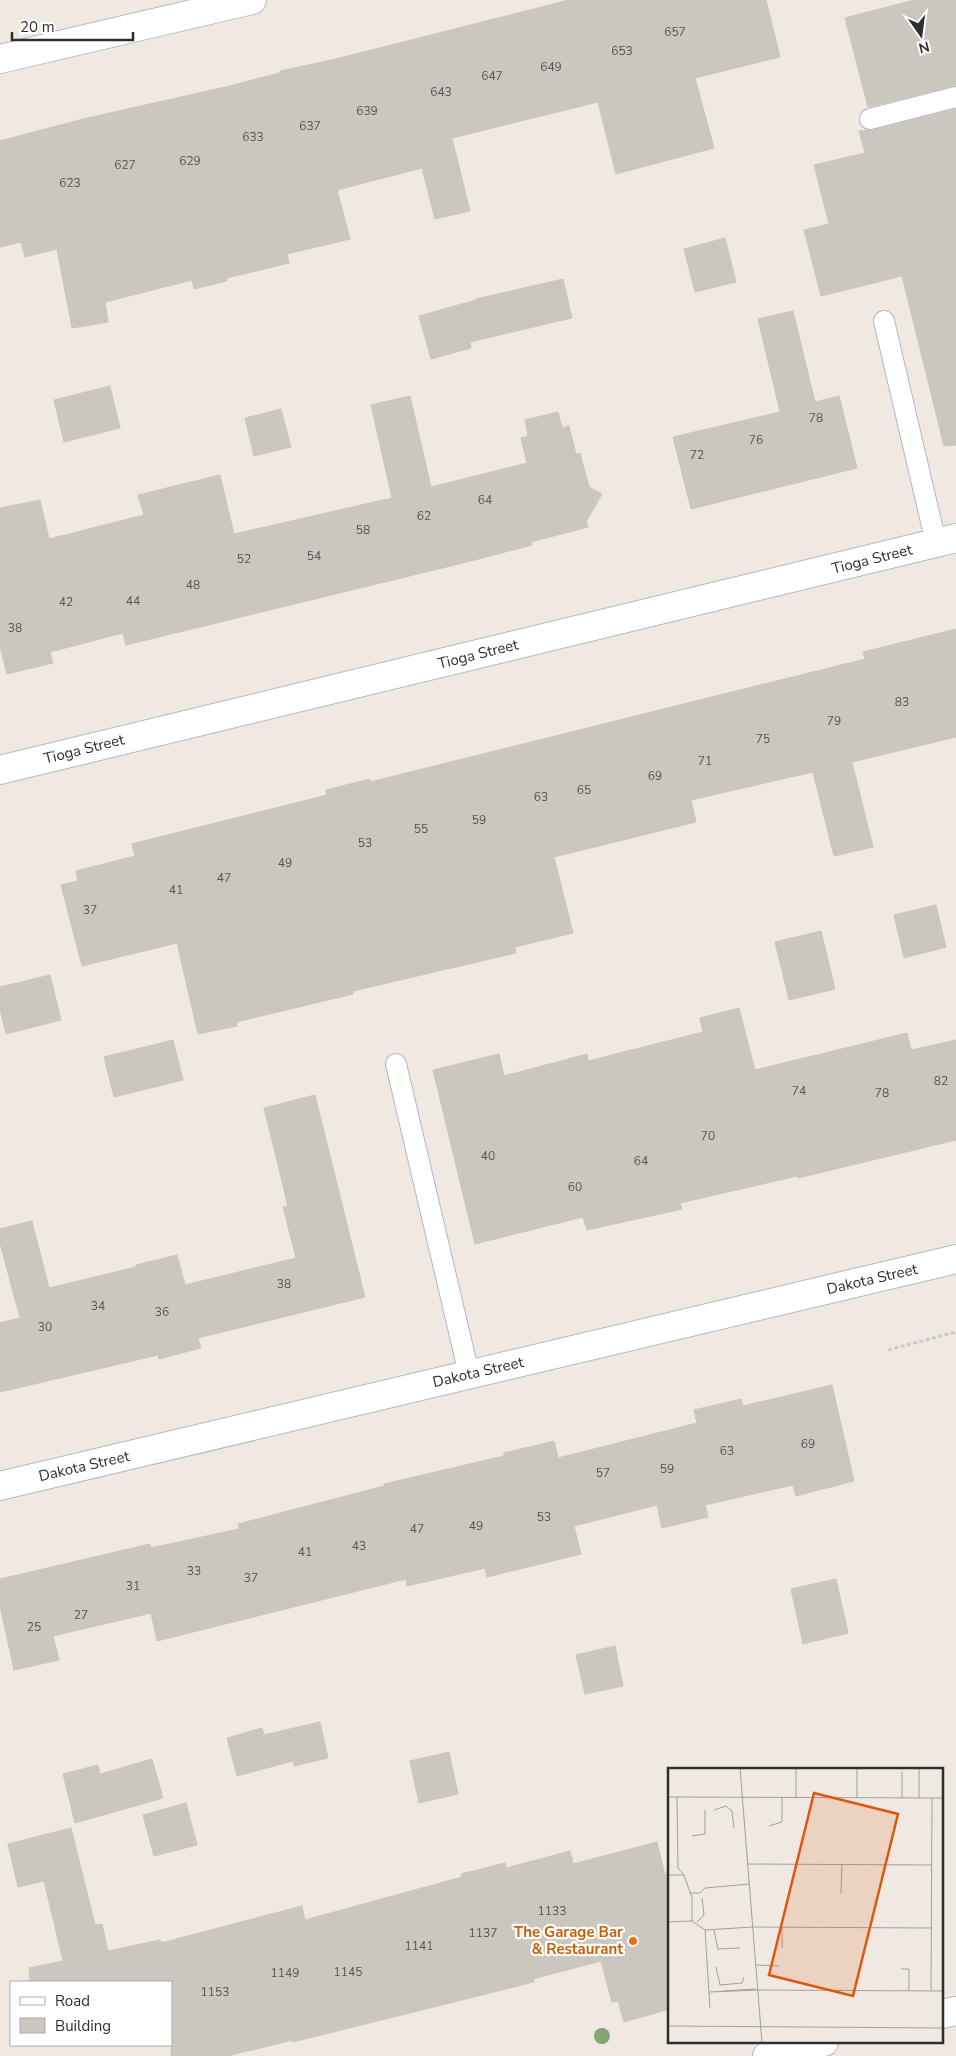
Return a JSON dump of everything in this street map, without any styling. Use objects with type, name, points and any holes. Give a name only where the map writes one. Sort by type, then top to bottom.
[{"type":"street","points":[[0,60],[252,0]]},
{"type":"street","name":"Tioga Street","points":[[0,770],[946,541]]},
{"type":"street","name":"Dakota Street","points":[[0,1486],[956,1259]]},
{"type":"street","points":[[767,2056],[816,2044]]},
{"type":"lane","points":[[870,118],[956,97]]},
{"type":"lane","points":[[884,321],[946,541]]},
{"type":"lane","points":[[396,1064],[469,1374]]},
{"type":"path","points":[[888,1350],[956,1332]]},
{"type":"building","points":[[569,0],[766,0],[780,57],[695,78],[714,148],[616,174],[598,102],[452,138],[470,211],[435,219],[422,168],[337,190],[350,239],[287,254],[289,263],[227,278],[227,281],[194,289],[192,280],[105,302],[108,322],[72,328],[57,249],[25,257],[21,242],[0,247],[0,141],[83,119],[221,88],[280,73],[280,71],[332,60]]},
{"type":"building","points":[[914,0],[956,0],[956,85],[868,107],[845,18]]},
{"type":"building","points":[[956,109],[956,445],[944,446],[902,276],[821,296],[804,230],[829,224],[814,165],[865,153],[859,131],[873,130]]},
{"type":"building","points":[[725,238],[736,282],[695,292],[684,249]]},
{"type":"building","points":[[563,279],[572,318],[470,342],[471,348],[431,359],[419,316],[476,299]]},
{"type":"building","points":[[793,311],[815,402],[839,396],[857,468],[691,509],[673,437],[780,412],[758,319]]},
{"type":"building","points":[[110,386],[120,428],[64,442],[54,400]]},
{"type":"building","points":[[410,396],[431,487],[527,463],[521,438],[528,436],[525,420],[558,412],[562,428],[569,426],[576,454],[580,453],[589,487],[602,494],[586,522],[588,527],[531,542],[532,545],[471,561],[126,645],[123,633],[50,652],[53,663],[7,674],[0,646],[0,508],[40,500],[49,539],[144,515],[138,495],[220,475],[234,534],[392,498],[371,405]]},
{"type":"building","points":[[281,409],[291,447],[254,456],[245,418]]},
{"type":"building","points":[[956,629],[956,737],[852,762],[873,847],[834,856],[813,772],[691,800],[696,822],[554,857],[573,933],[515,947],[516,953],[353,991],[353,994],[236,1022],[237,1026],[198,1034],[177,943],[82,966],[61,885],[78,881],[76,871],[135,856],[132,844],[327,795],[326,790],[370,779],[370,782],[865,659],[863,652]]},
{"type":"building","points":[[936,905],[946,947],[904,958],[894,915]]},
{"type":"building","points":[[821,931],[835,989],[789,1000],[775,942]]},
{"type":"building","points":[[50,975],[61,1020],[6,1034],[0,1009],[0,987]]},
{"type":"building","points":[[739,1008],[755,1070],[907,1033],[911,1050],[956,1040],[956,1140],[798,1178],[797,1176],[680,1203],[682,1209],[587,1230],[583,1217],[475,1244],[433,1070],[499,1054],[504,1076],[587,1054],[588,1061],[703,1032],[700,1018]]},
{"type":"building","points":[[173,1040],[183,1080],[114,1097],[104,1057]]},
{"type":"building","points":[[315,1095],[365,1297],[198,1338],[201,1348],[159,1359],[158,1355],[0,1392],[0,1323],[20,1318],[0,1243],[0,1229],[32,1221],[49,1288],[177,1255],[185,1285],[296,1258],[283,1207],[288,1206],[264,1108]]},
{"type":"building","points":[[832,1385],[854,1481],[796,1496],[793,1485],[705,1505],[708,1517],[662,1528],[657,1505],[574,1526],[581,1554],[487,1577],[485,1568],[407,1586],[406,1579],[157,1641],[151,1613],[53,1636],[59,1660],[14,1670],[0,1606],[0,1579],[150,1544],[151,1548],[239,1529],[238,1524],[384,1486],[384,1484],[504,1456],[504,1453],[554,1441],[558,1458],[697,1423],[694,1410],[741,1399],[743,1406]]},
{"type":"building","points":[[836,1579],[848,1633],[803,1644],[791,1589]]},
{"type":"building","points":[[615,1646],[623,1686],[585,1694],[576,1655]]},
{"type":"building","points":[[320,1722],[328,1758],[294,1766],[293,1761],[237,1776],[227,1738],[262,1728],[264,1735]]},
{"type":"building","points":[[449,1752],[458,1794],[419,1803],[410,1761]]},
{"type":"building","points":[[152,1759],[163,1798],[75,1823],[63,1774],[98,1765],[100,1774]]},
{"type":"building","points":[[186,1803],[197,1845],[154,1856],[143,1815]]},
{"type":"building","points":[[71,1828],[95,1925],[102,1924],[108,1951],[160,1940],[161,1943],[302,1906],[305,1920],[462,1877],[461,1874],[505,1863],[506,1868],[570,1851],[573,1864],[657,1842],[665,1875],[668,1874],[668,2010],[624,2022],[618,2001],[612,2002],[601,1961],[533,1979],[534,1982],[293,2042],[293,2040],[227,2056],[171,2056],[172,1981],[30,1981],[29,1968],[63,1961],[44,1881],[18,1887],[8,1844]]},
{"type":"place","name":"The Garage Bar & Restaurant","points":[[633,1941]]}]
